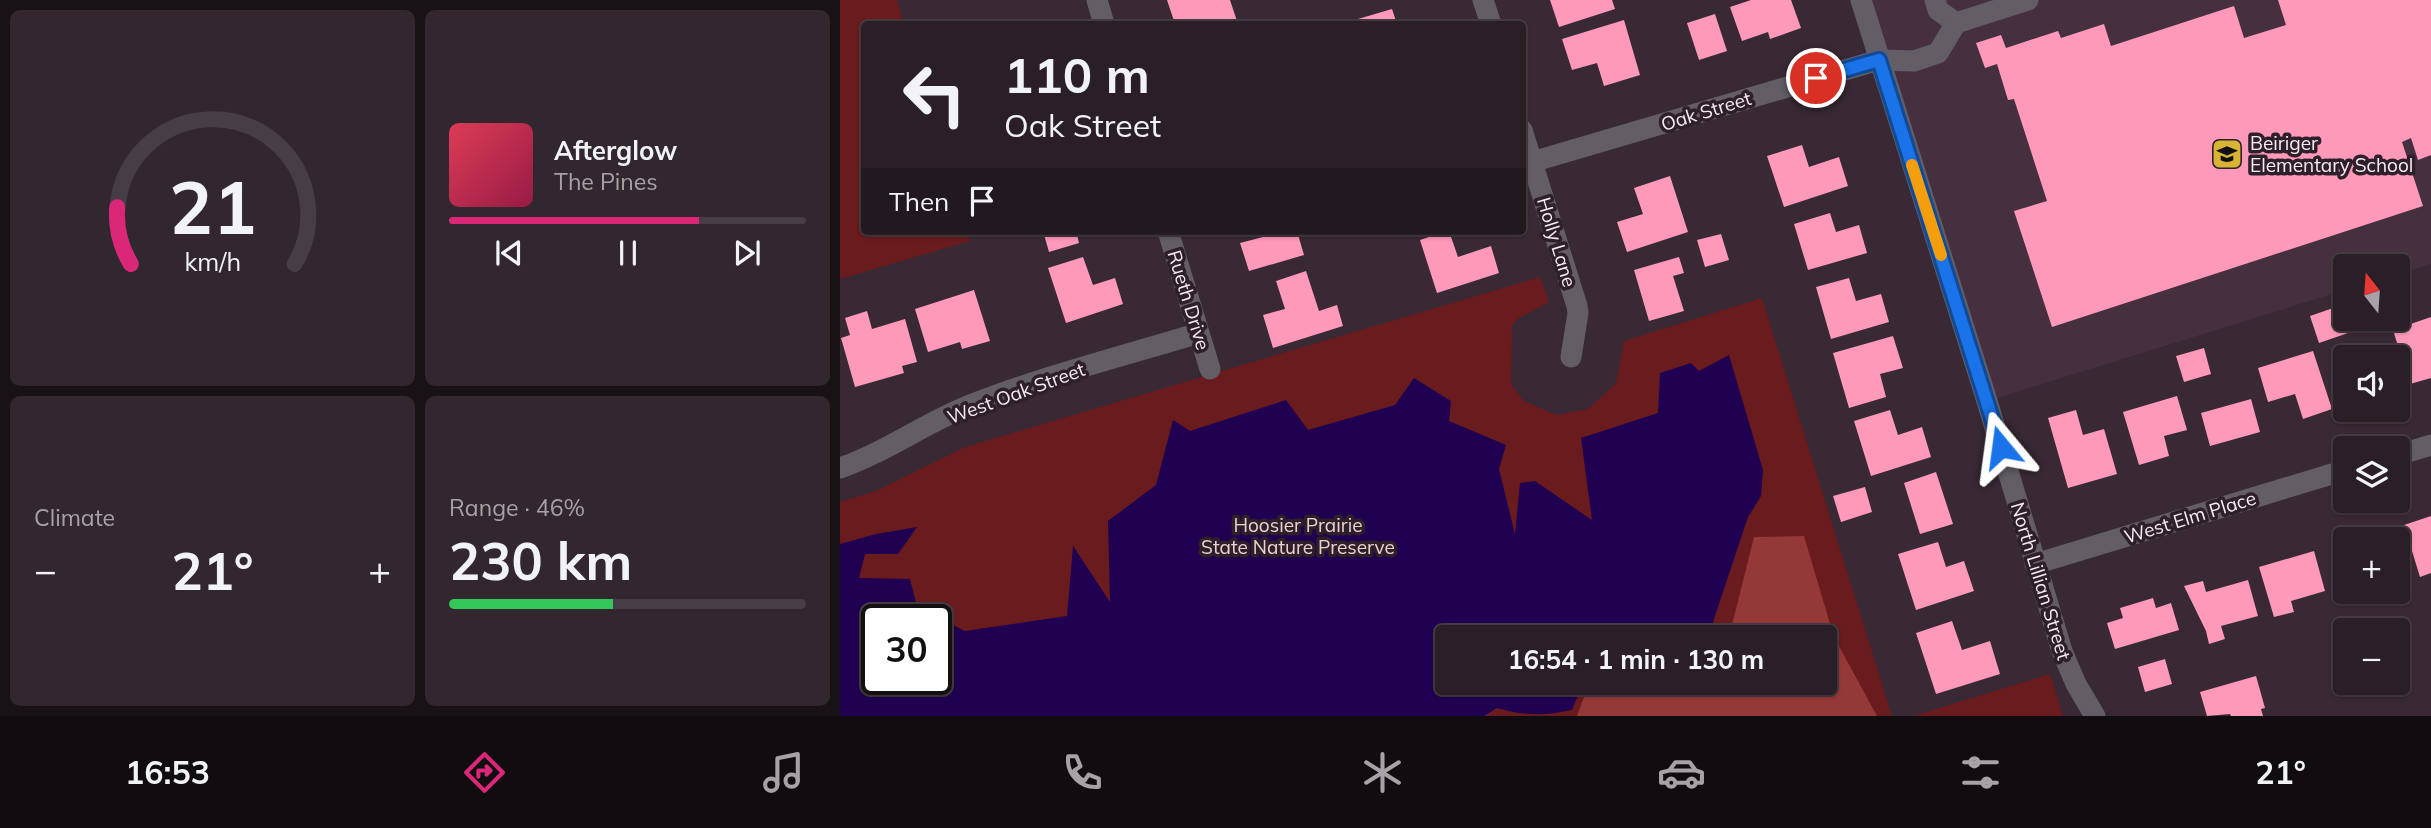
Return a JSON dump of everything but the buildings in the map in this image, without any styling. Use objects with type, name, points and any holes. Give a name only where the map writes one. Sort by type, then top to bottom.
[{"type":"street","points":[[1097,0],[1103,21]]},
{"type":"street","points":[[1483,0],[1489,21]]},
{"type":"street","name":"North Lillian Street","points":[[1861,0],[2062,651],[2076,684],[2095,716]]},
{"type":"street","points":[[1935,0],[1938,10],[1955,23],[2028,0]]},
{"type":"street","name":"Oak Street","points":[[1532,162],[1879,60],[1914,61],[1938,53],[1955,23]]},
{"type":"street","name":"Holly Lane","points":[[1526,143],[1577,306],[1572,357]]},
{"type":"street","name":"Rueth Drive","points":[[1169,235],[1210,369]]},
{"type":"street","name":"West Oak Street","points":[[840,468],[894,444],[967,406],[1199,333]]},
{"type":"street","points":[[2410,451],[2431,445]]},
{"type":"street","name":"West Elm Place","points":[[2035,564],[2333,474]]},
{"type":"shaded area","points":[[1861,0],[2431,0],[2431,264],[2410,270],[2410,254],[2333,254],[2333,294],[1987,401]]},
{"type":"shaded area","points":[[1729,355],[1763,470],[1761,496],[1748,517],[1712,625],[1435,625],[1435,695],[1578,695],[1572,710],[1534,714],[1497,708],[1484,716],[840,716],[840,544],[917,527],[898,554],[865,554],[859,578],[910,579],[916,604],[861,604],[861,695],[952,695],[952,624],[965,631],[1067,616],[1073,546],[1110,602],[1108,521],[1156,485],[1173,420],[1190,431],[1286,400],[1308,430],[1395,405],[1414,378],[1451,401],[1449,421],[1506,445],[1499,469],[1515,534],[1520,483],[1535,481],[1592,520],[1581,438],[1658,413],[1660,373],[1691,363],[1699,371]]},
{"type":"shaded area","points":[[1804,536],[1830,625],[1732,625],[1754,537]]},
{"type":"shaded area","points":[[1837,643],[1877,716],[1577,716],[1585,695],[1837,695]]},
{"type":"green space","points":[[840,0],[897,0],[903,21],[861,21],[861,235],[968,235],[970,241],[840,279]]},
{"type":"green space","name":"Hoosier Prairie State Nature Preserve","points":[[1540,277],[1549,302],[1516,320],[1512,326],[1511,384],[1524,401],[1557,415],[1588,409],[1616,383],[1624,341],[1762,298],[1892,716],[840,716],[840,502],[876,491],[965,447]]},
{"type":"green space","points":[[2050,674],[2063,716],[1913,716]]},
{"type":"slow traffic","points":[[1912,165],[1941,255]]},
{"type":"place","name":"Beiriger Elementary School","points":[[2227,154]]},
{"type":"route","points":[[1816,78],[1879,60],[2001,447]]}]
